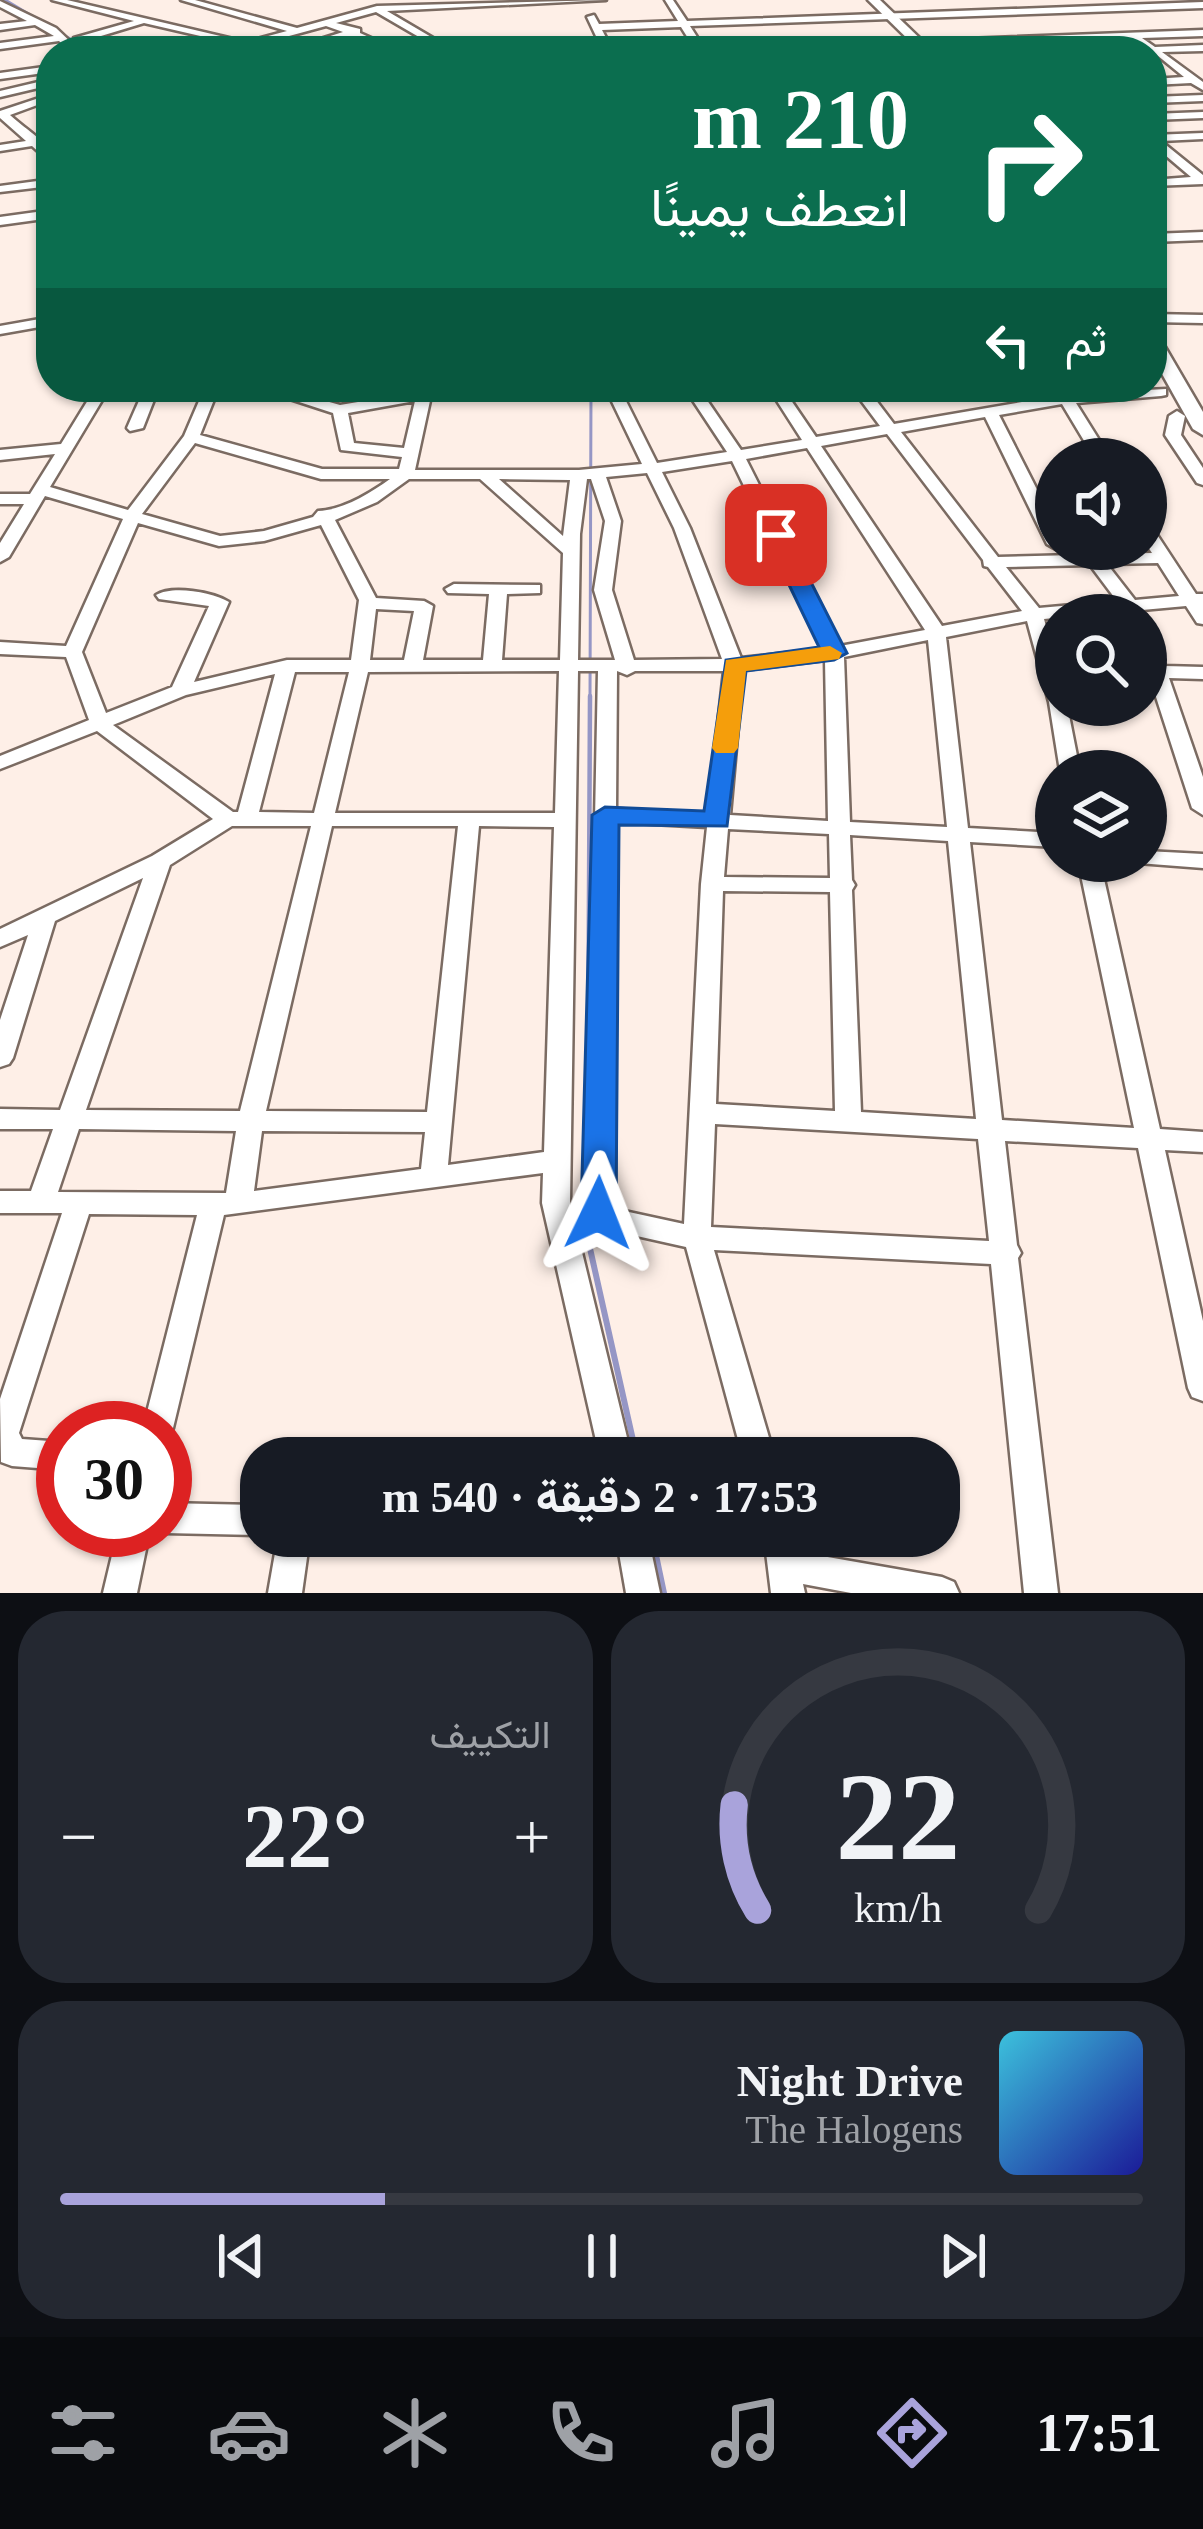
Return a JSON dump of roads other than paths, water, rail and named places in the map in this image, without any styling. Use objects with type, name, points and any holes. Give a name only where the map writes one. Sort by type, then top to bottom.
[{"type":"main road","points":[[876,2],[913,36]]},
{"type":"main road","points":[[1167,366],[1203,429]]},
{"type":"main road","points":[[1191,407],[1203,449]]},
{"type":"street","points":[[185,0],[297,31]]},
{"type":"street","points":[[353,0],[381,8],[395,22],[422,36]]},
{"type":"street","points":[[281,36],[381,8],[602,0]]},
{"type":"street","points":[[589,14],[672,5],[975,0]]},
{"type":"street","points":[[1082,0],[1132,35]]},
{"type":"street","points":[[0,16],[60,1],[207,36]]},
{"type":"street","points":[[582,1],[601,36]]},
{"type":"street","points":[[3,2],[69,36]]},
{"type":"street","points":[[1175,3],[1201,20]]},
{"type":"street","points":[[672,5],[691,36]]},
{"type":"street","points":[[596,27],[1203,5]]},
{"type":"street","points":[[36,66],[0,31],[104,10]]},
{"type":"street","points":[[828,19],[841,32]]},
{"type":"street","points":[[97,36],[146,20]]},
{"type":"street","points":[[742,36],[1201,20]]},
{"type":"street","points":[[42,21],[61,36]]},
{"type":"street","points":[[328,22],[371,36]]},
{"type":"street","points":[[382,25],[395,22]]},
{"type":"street","points":[[101,24],[154,36]]},
{"type":"street","points":[[342,36],[362,30]]},
{"type":"street","points":[[1106,36],[1203,33]]},
{"type":"street","points":[[1167,49],[1203,48]]},
{"type":"street","points":[[1167,61],[1198,84]]},
{"type":"street","points":[[1167,64],[1203,63]]},
{"type":"street","points":[[0,65],[33,64]]},
{"type":"street","points":[[0,79],[36,75]]},
{"type":"street","points":[[0,94],[36,79]]},
{"type":"street","points":[[1167,83],[1198,84]]},
{"type":"street","points":[[1167,99],[1203,98]]},
{"type":"street","points":[[1,115],[36,102]]},
{"type":"street","points":[[1,115],[33,129],[36,137]]},
{"type":"street","points":[[1167,117],[1203,115]]},
{"type":"street","points":[[1167,137],[1203,136]]},
{"type":"street","points":[[0,148],[36,142]]},
{"type":"street","points":[[1167,150],[1203,180]]},
{"type":"street","points":[[0,190],[36,179]]},
{"type":"street","points":[[1167,182],[1203,180]]},
{"type":"street","points":[[0,220],[36,216]]},
{"type":"street","points":[[1167,235],[1202,234]]},
{"type":"street","points":[[1167,320],[1203,321]]},
{"type":"street","points":[[0,330],[36,324]]},
{"type":"street","points":[[0,557],[94,402]]},
{"type":"street","points":[[135,428],[146,402]]},
{"type":"street","points":[[206,402],[191,437],[133,515],[73,652],[101,725],[238,819]]},
{"type":"street","points":[[312,402],[340,410],[375,402]]},
{"type":"street","points":[[0,499],[37,495],[227,541],[366,503],[406,473],[422,402]]},
{"type":"street","points":[[619,402],[648,470],[682,528],[734,665],[712,884],[697,1238],[753,1437]]},
{"type":"street","points":[[701,402],[737,456],[834,653],[848,1122]]},
{"type":"street","points":[[785,402],[936,632],[1041,1593]]},
{"type":"street","points":[[871,402],[1035,618]]},
{"type":"street","points":[[191,437],[308,472],[588,474],[737,456],[1028,402]]},
{"type":"street","points":[[1068,402],[1090,438]]},
{"type":"street","points":[[1191,407],[1171,428],[1203,480]]},
{"type":"street","points":[[340,410],[345,446],[410,453]]},
{"type":"street","points":[[990,412],[1035,501]]},
{"type":"street","points":[[0,455],[65,448]]},
{"type":"street","points":[[483,474],[573,553]]},
{"type":"street","points":[[588,474],[573,553],[556,1203],[611,1437]]},
{"type":"street","points":[[588,474],[613,521],[603,590],[617,669],[605,815],[598,1213],[607,1220],[697,1238],[1007,1253]]},
{"type":"street","points":[[166,1401],[251,1120],[360,665],[368,603],[324,515]]},
{"type":"street","points":[[991,562],[1035,555]]},
{"type":"street","points":[[1167,564],[1198,600],[1203,619]]},
{"type":"street","points":[[1103,570],[1122,594]]},
{"type":"street","points":[[454,589],[534,589]]},
{"type":"street","points":[[492,666],[498,589]]},
{"type":"street","points":[[165,595],[220,602],[180,691]]},
{"type":"street","points":[[1167,605],[1198,600]]},
{"type":"street","points":[[368,603],[424,606],[413,665]]},
{"type":"street","points":[[0,763],[180,691],[287,666],[617,669],[734,665],[834,653],[1034,614]]},
{"type":"street","points":[[0,648],[73,652]]},
{"type":"street","points":[[238,819],[287,666]]},
{"type":"street","points":[[1167,672],[1203,673]]},
{"type":"street","points":[[1167,694],[1203,808]]},
{"type":"street","points":[[605,815],[840,824],[1035,838]]},
{"type":"street","points":[[0,940],[44,922],[238,819],[566,820]]},
{"type":"street","points":[[434,1175],[469,820]]},
{"type":"street","points":[[1167,859],[1203,861]]},
{"type":"street","points":[[41,1202],[160,861]]},
{"type":"street","points":[[1093,882],[1203,1388]]},
{"type":"street","points":[[712,884],[844,885]]},
{"type":"street","points":[[0,1058],[44,922]]},
{"type":"street","points":[[702,1113],[1203,1142]]},
{"type":"street","points":[[0,1119],[440,1122]]},
{"type":"street","points":[[0,1202],[225,1204],[557,1161]]},
{"type":"street","points":[[36,1453],[4,1449],[4,1433],[79,1203]]},
{"type":"street","points":[[192,1519],[240,1520]]},
{"type":"street","points":[[120,1593],[128,1557]]},
{"type":"street","points":[[285,1593],[291,1557]]},
{"type":"street","points":[[636,1557],[643,1593]]},
{"type":"street","points":[[786,1565],[942,1593]]},
{"type":"waterway","points":[[3,0],[64,36]]},
{"type":"waterway","points":[[590,699],[591,402]]},
{"type":"waterway","points":[[588,1087],[590,696]]},
{"type":"waterway","points":[[588,1087],[588,1179]]},
{"type":"waterway","points":[[588,1215],[589,1244],[632,1437]]},
{"type":"waterway","points":[[656,1557],[664,1593]]}]
